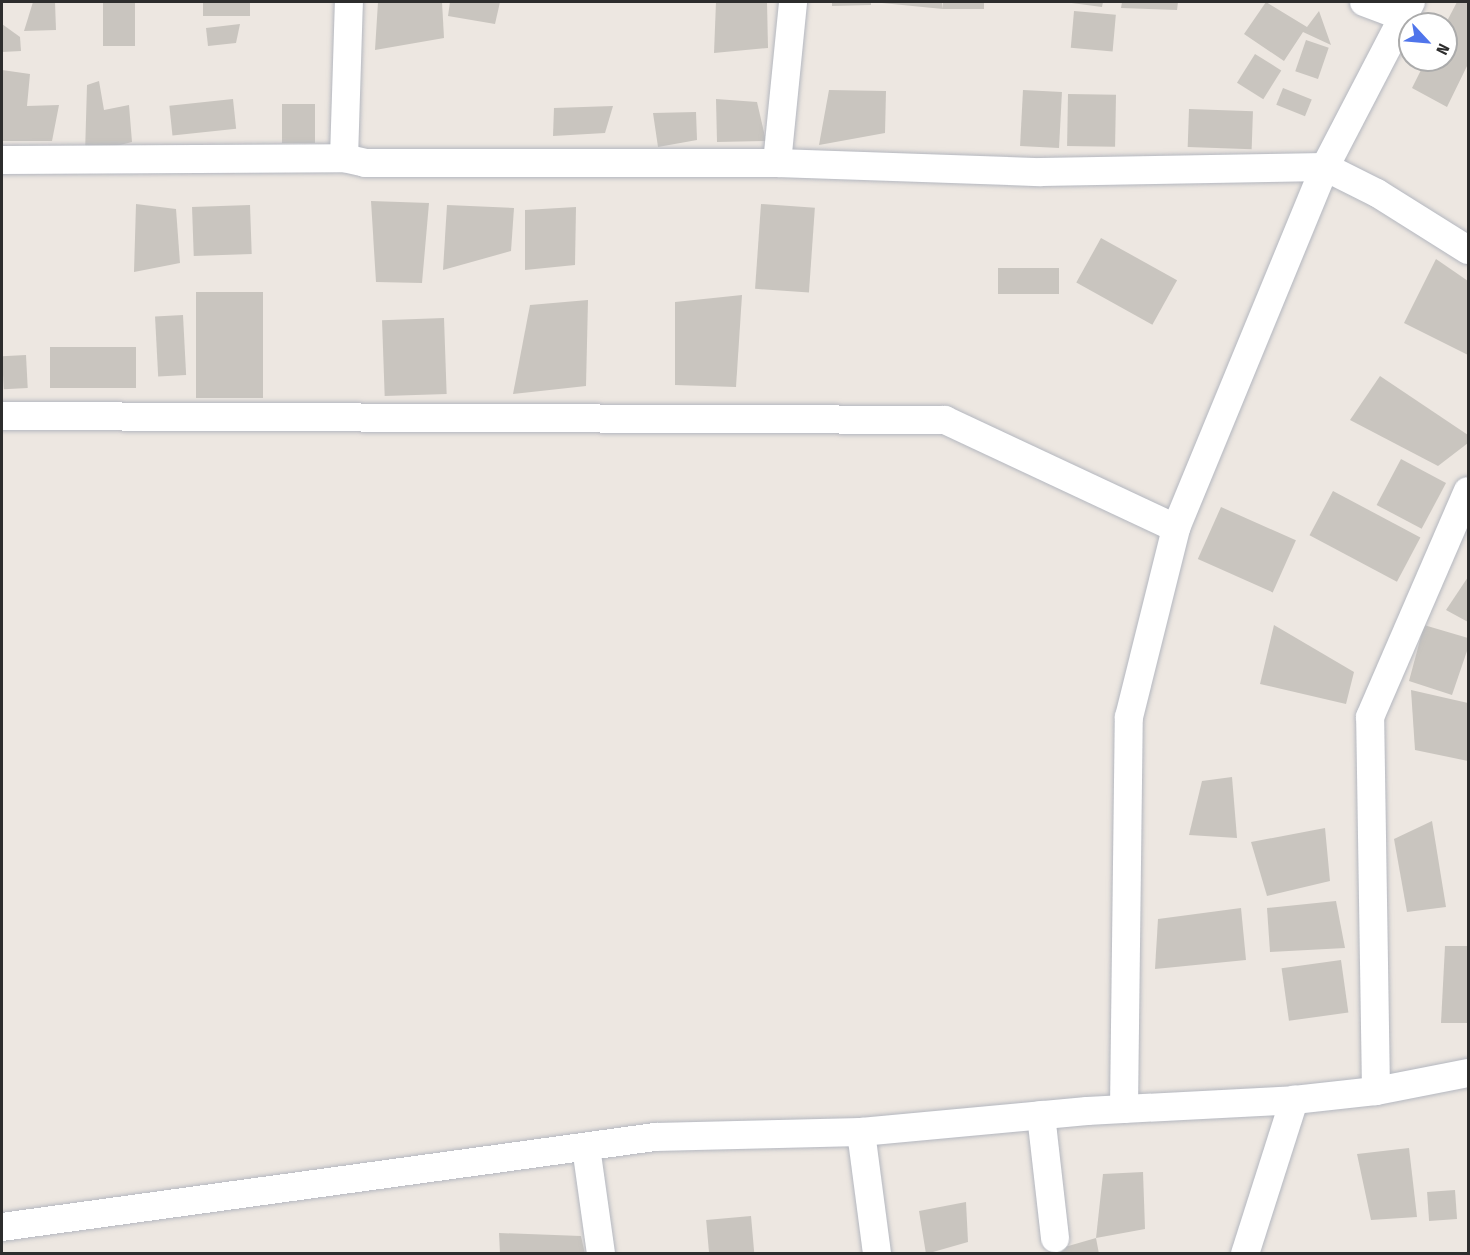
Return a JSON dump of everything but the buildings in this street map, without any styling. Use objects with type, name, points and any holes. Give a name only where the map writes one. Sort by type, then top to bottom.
[{"type":"street","points":[[344,158],[349,2]]},
{"type":"street","points":[[777,163],[793,2]]},
{"type":"street","points":[[1124,1108],[1129,717],[1176,528],[1325,167],[1408,9],[1364,2]]},
{"type":"street","points":[[2,160],[344,158],[365,163],[777,163],[1041,172],[1325,167],[1377,193],[1468,249]]},
{"type":"street","points":[[2,416],[945,420],[1176,528]]},
{"type":"street","points":[[1376,1091],[1370,717],[1468,491]]},
{"type":"street","points":[[2,1227],[132,1207],[655,1137],[861,1132],[1124,1108],[1294,1100],[1376,1091],[1468,1073]]},
{"type":"street","points":[[1245,1254],[1294,1100]]},
{"type":"street","points":[[1041,1115],[1055,1238]]},
{"type":"street","points":[[861,1132],[877,1254]]},
{"type":"street","points":[[586,1147],[601,1254]]}]
